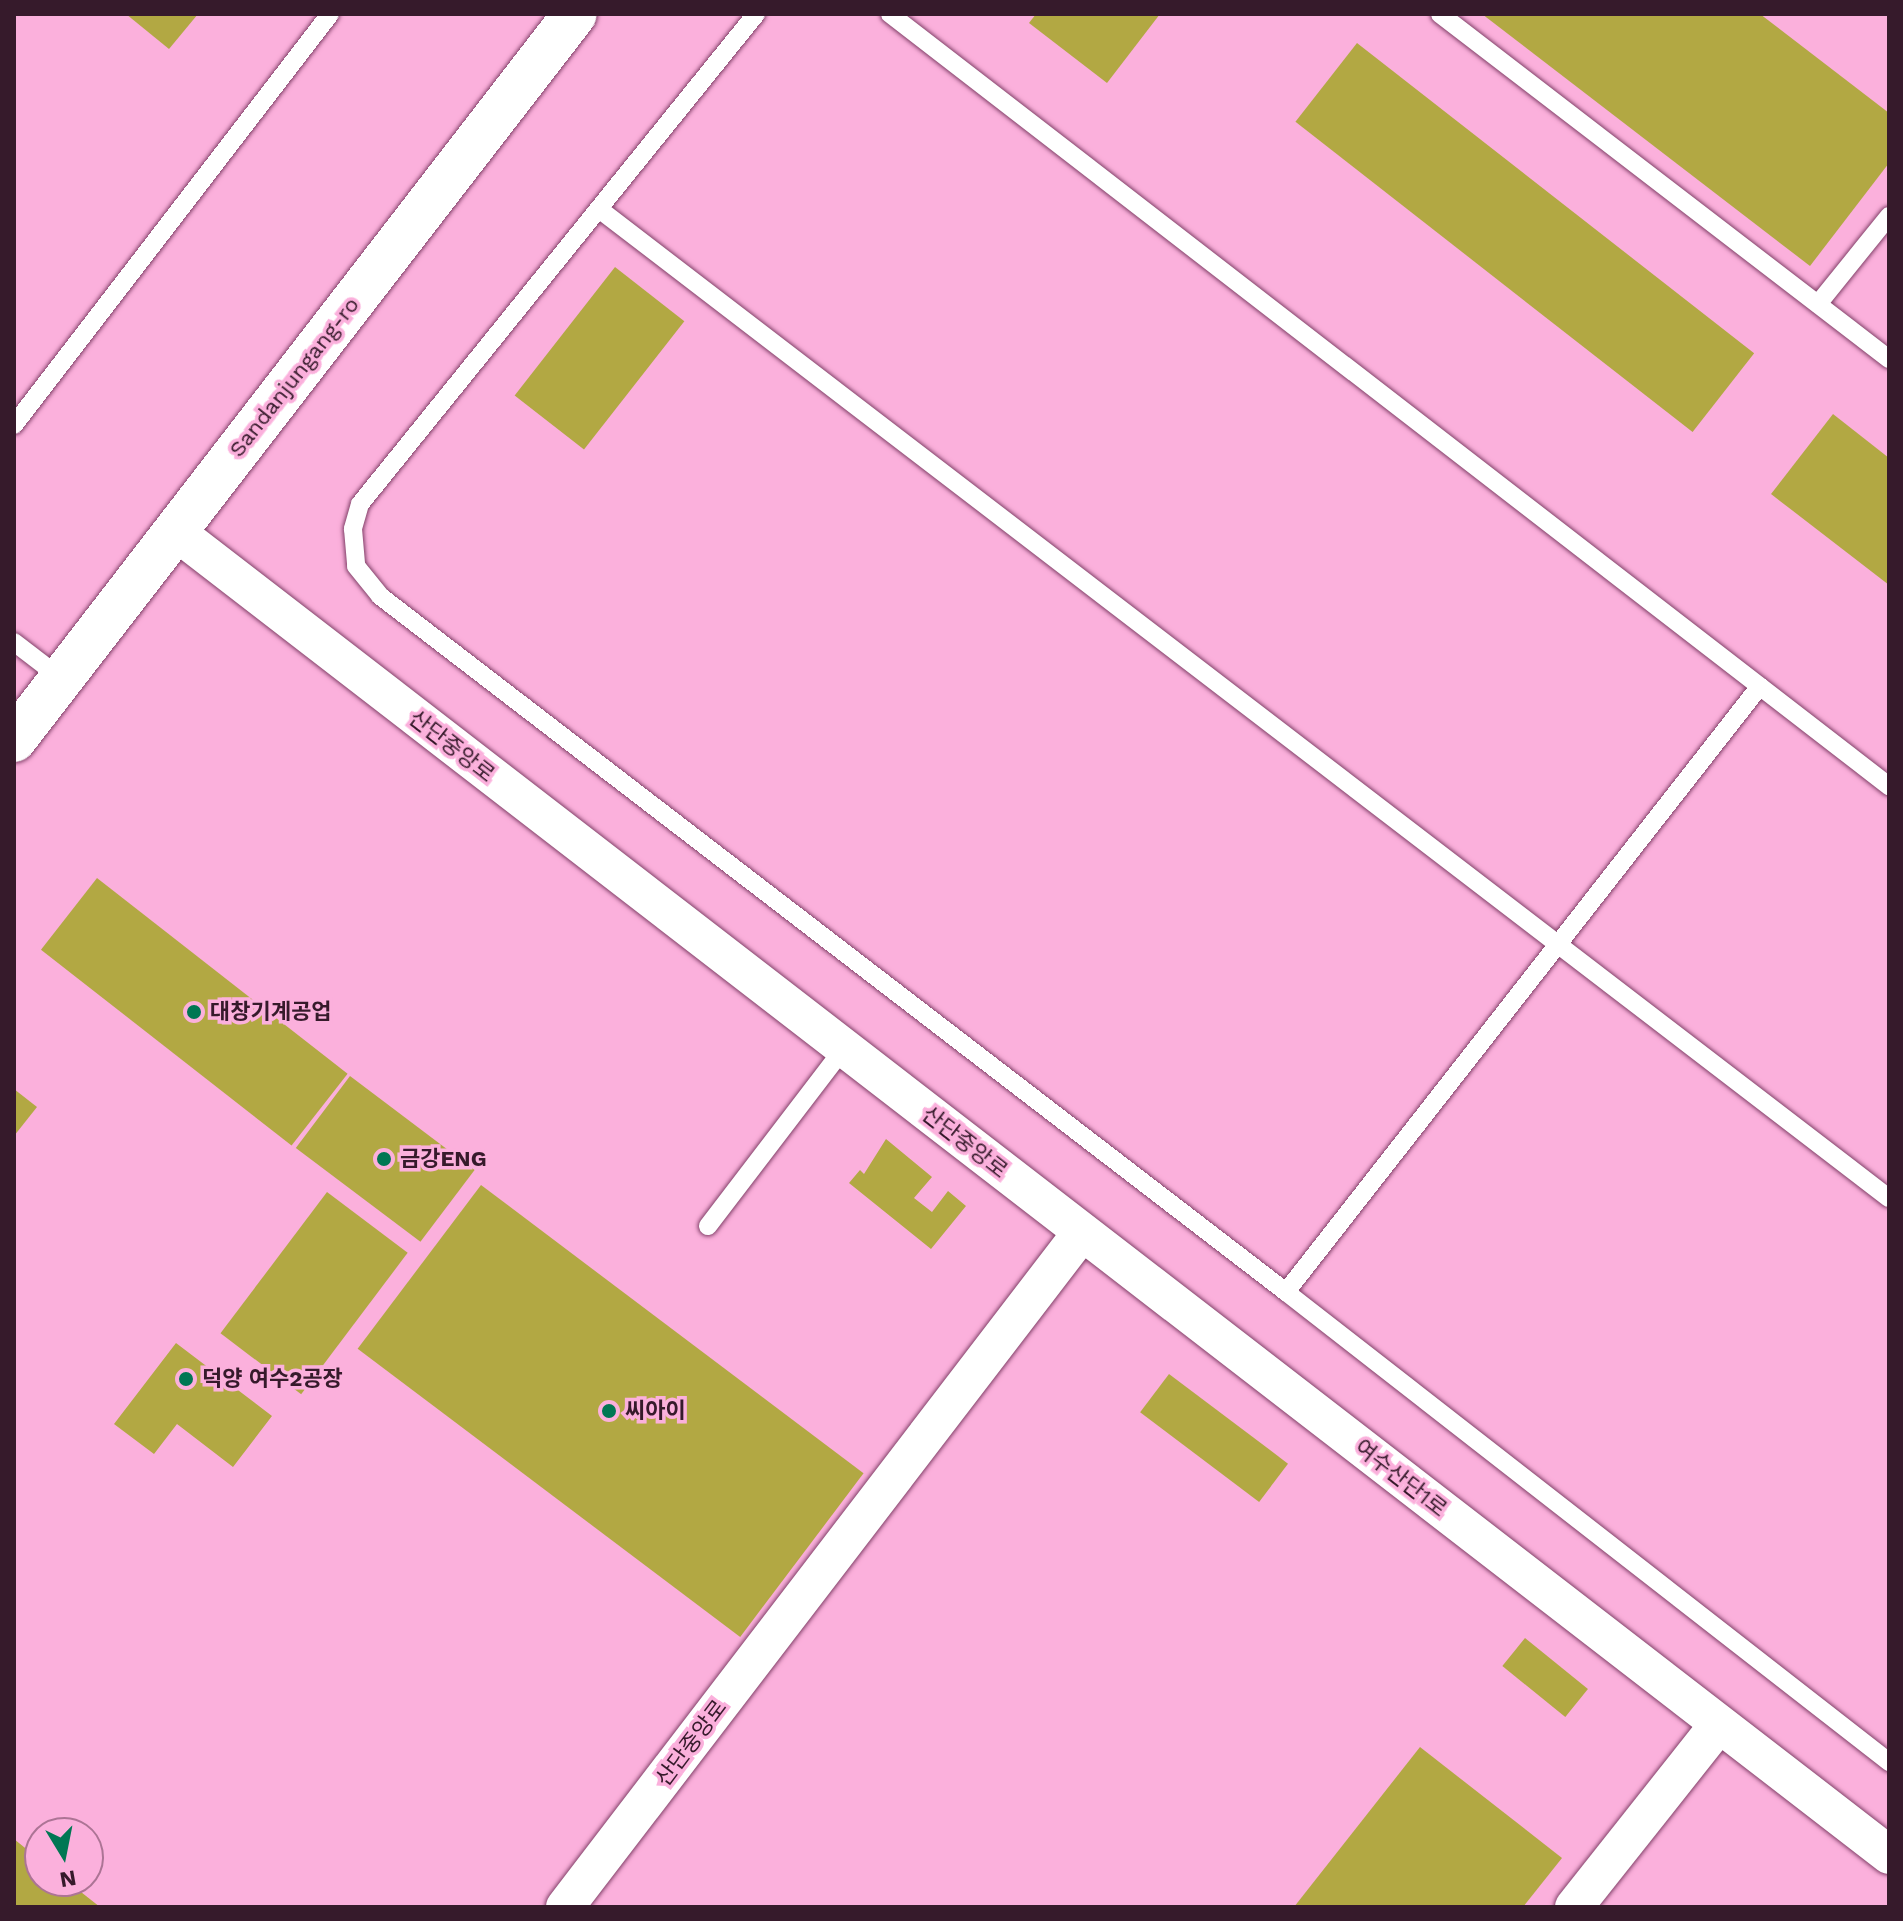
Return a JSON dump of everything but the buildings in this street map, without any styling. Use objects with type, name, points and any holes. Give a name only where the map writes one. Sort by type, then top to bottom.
[{"type":"street","name":"Sandanjungang-ro","points":[[14,740],[575,14]]},
{"type":"street","name":"산단중앙로","points":[[175,531],[1082,1232],[565,1907]]},
{"type":"street","name":"여수산단1로","points":[[1082,1232],[1889,1855]]},
{"type":"street","points":[[1574,1907],[1719,1724]]},
{"type":"lane","points":[[14,425],[330,14]]},
{"type":"lane","points":[[756,14],[360,504],[353,542],[361,576],[392,606],[1286,1292],[1889,1762]]},
{"type":"lane","points":[[890,14],[1889,786]]},
{"type":"lane","points":[[1440,14],[1889,359]]},
{"type":"lane","points":[[599,209],[1889,1198]]},
{"type":"lane","points":[[1818,304],[1889,216]]},
{"type":"lane","points":[[14,642],[62,679]]},
{"type":"lane","points":[[1286,1292],[1760,686]]},
{"type":"lane","points":[[708,1226],[844,1048]]},
{"type":"place","name":"대창기계공업","points":[[194,1012]]},
{"type":"place","name":"금강ENG","points":[[384,1159]]},
{"type":"place","name":"덕양 여수2공장","points":[[186,1379]]},
{"type":"place","name":"씨아이","points":[[609,1411]]}]
